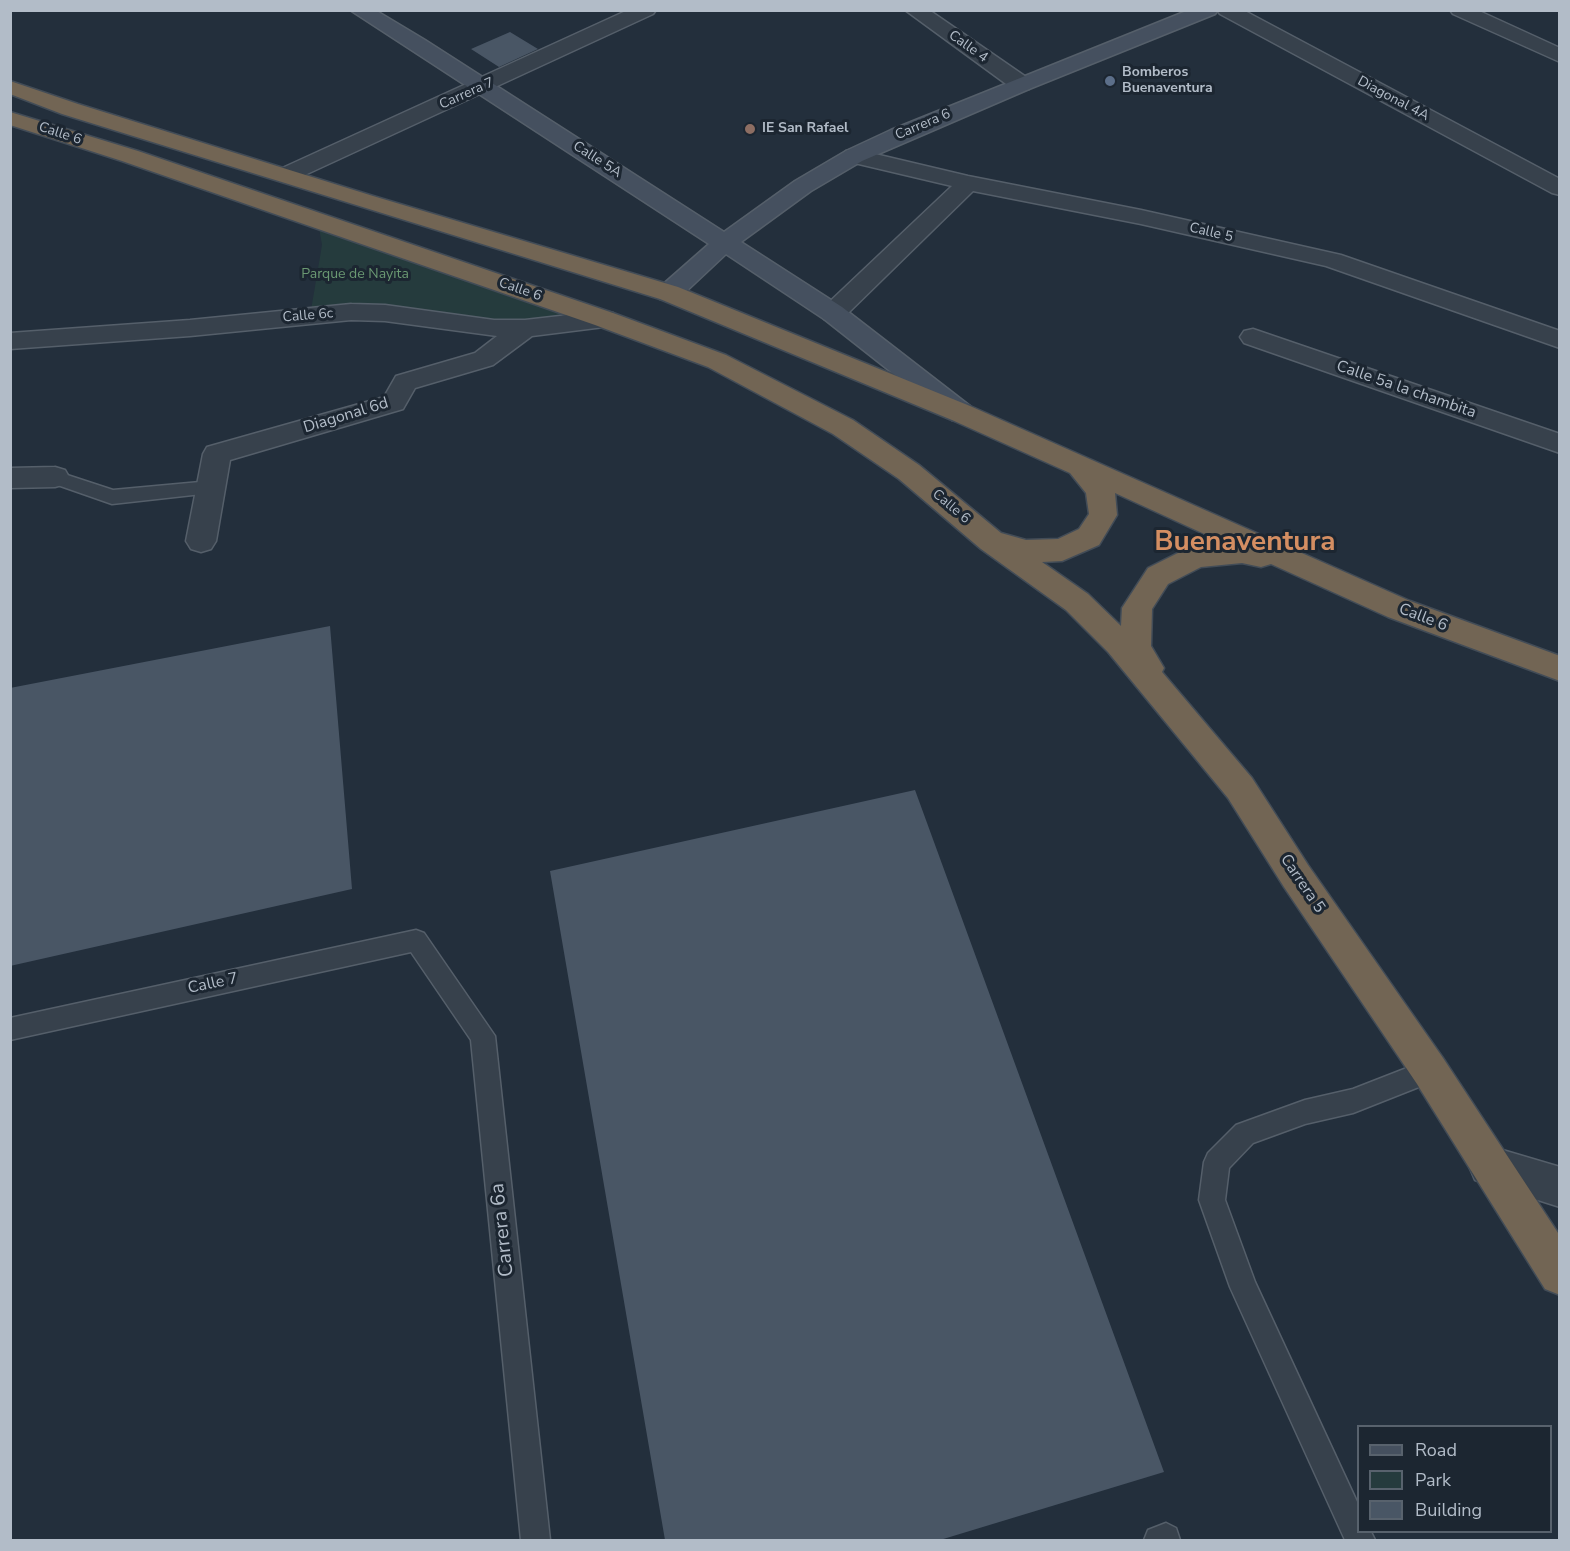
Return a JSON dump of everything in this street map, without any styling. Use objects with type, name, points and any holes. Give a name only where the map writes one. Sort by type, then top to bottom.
[{"type":"highway","name":"Calle 6","points":[[10,87],[70,109],[669,293],[961,413],[1399,609],[1560,669]]},
{"type":"highway","name":"Calle 6","points":[[10,118],[130,156],[604,319],[717,361],[843,427],[909,472],[991,541]]},
{"type":"highway","points":[[991,541],[1026,551],[1062,550],[1089,537],[1103,515],[1100,490],[1081,468]]},
{"type":"highway","name":"Carrera 5","points":[[991,541],[1077,602],[1119,643],[1240,788],[1296,876],[1430,1071],[1560,1274]]},
{"type":"highway","points":[[1157,686],[1136,647],[1137,608],[1158,576],[1196,557],[1207,555],[1242,552],[1292,562]]},
{"type":"main road","name":"Calle 5A","points":[[360,10],[484,86],[833,313]]},
{"type":"main road","name":"Carrera 6","points":[[669,293],[724,243],[802,186],[854,156],[1021,84],[1208,10]]},
{"type":"main road","name":"Calle 6","points":[[833,313],[961,413]]},
{"type":"street","name":"Carrera 7","points":[[286,175],[646,10]]},
{"type":"street","name":"Calle 4","points":[[915,10],[1021,84]]},
{"type":"street","name":"Diagonal 4A","points":[[1227,10],[1560,188]]},
{"type":"street","points":[[1460,10],[1560,56]]},
{"type":"street","name":"Calle 5","points":[[854,156],[968,183],[1141,217],[1332,260],[1560,340]]},
{"type":"street","points":[[833,313],[968,183]]},
{"type":"street","name":"Calle 6c","points":[[10,340],[190,328],[351,312],[385,313],[494,328],[525,328],[604,319]]},
{"type":"street","name":"Diagonal 6d","points":[[211,487],[217,454],[394,403],[405,382],[484,359],[525,328]]},
{"type":"street","name":"Calle 5a la chambita","points":[[1253,337],[1560,444]]},
{"type":"street","points":[[10,478],[56,477]]},
{"type":"street","points":[[201,541],[211,487]]},
{"type":"street","points":[[1489,1166],[1560,1187]]},
{"type":"lane","points":[[56,477],[112,496],[211,487]]},
{"type":"lane","name":"Calle 7","points":[[10,1029],[416,940]]},
{"type":"lane","name":"Carrera 6a","points":[[416,940],[483,1036],[536,1540]]},
{"type":"lane","points":[[1360,1540],[1243,1287],[1212,1200],[1217,1162],[1245,1134],[1305,1112],[1353,1101],[1430,1071]]},
{"type":"green space","name":"Parque de Nayita","points":[[318,222],[604,319],[525,328],[310,316],[322,245]]},
{"type":"building","points":[[510,32],[538,49],[499,67],[471,49]]},
{"type":"building","points":[[330,626],[352,889],[10,966],[10,688]]},
{"type":"building","points":[[915,790],[1164,1472],[940,1540],[665,1540],[550,871]]},
{"type":"place","name":"Bomberos Buenaventura","points":[[1110,81]]},
{"type":"place","name":"IE San Rafael","points":[[750,129]]},
{"type":"district","name":"Buenaventura","points":[[1245,543]]}]
